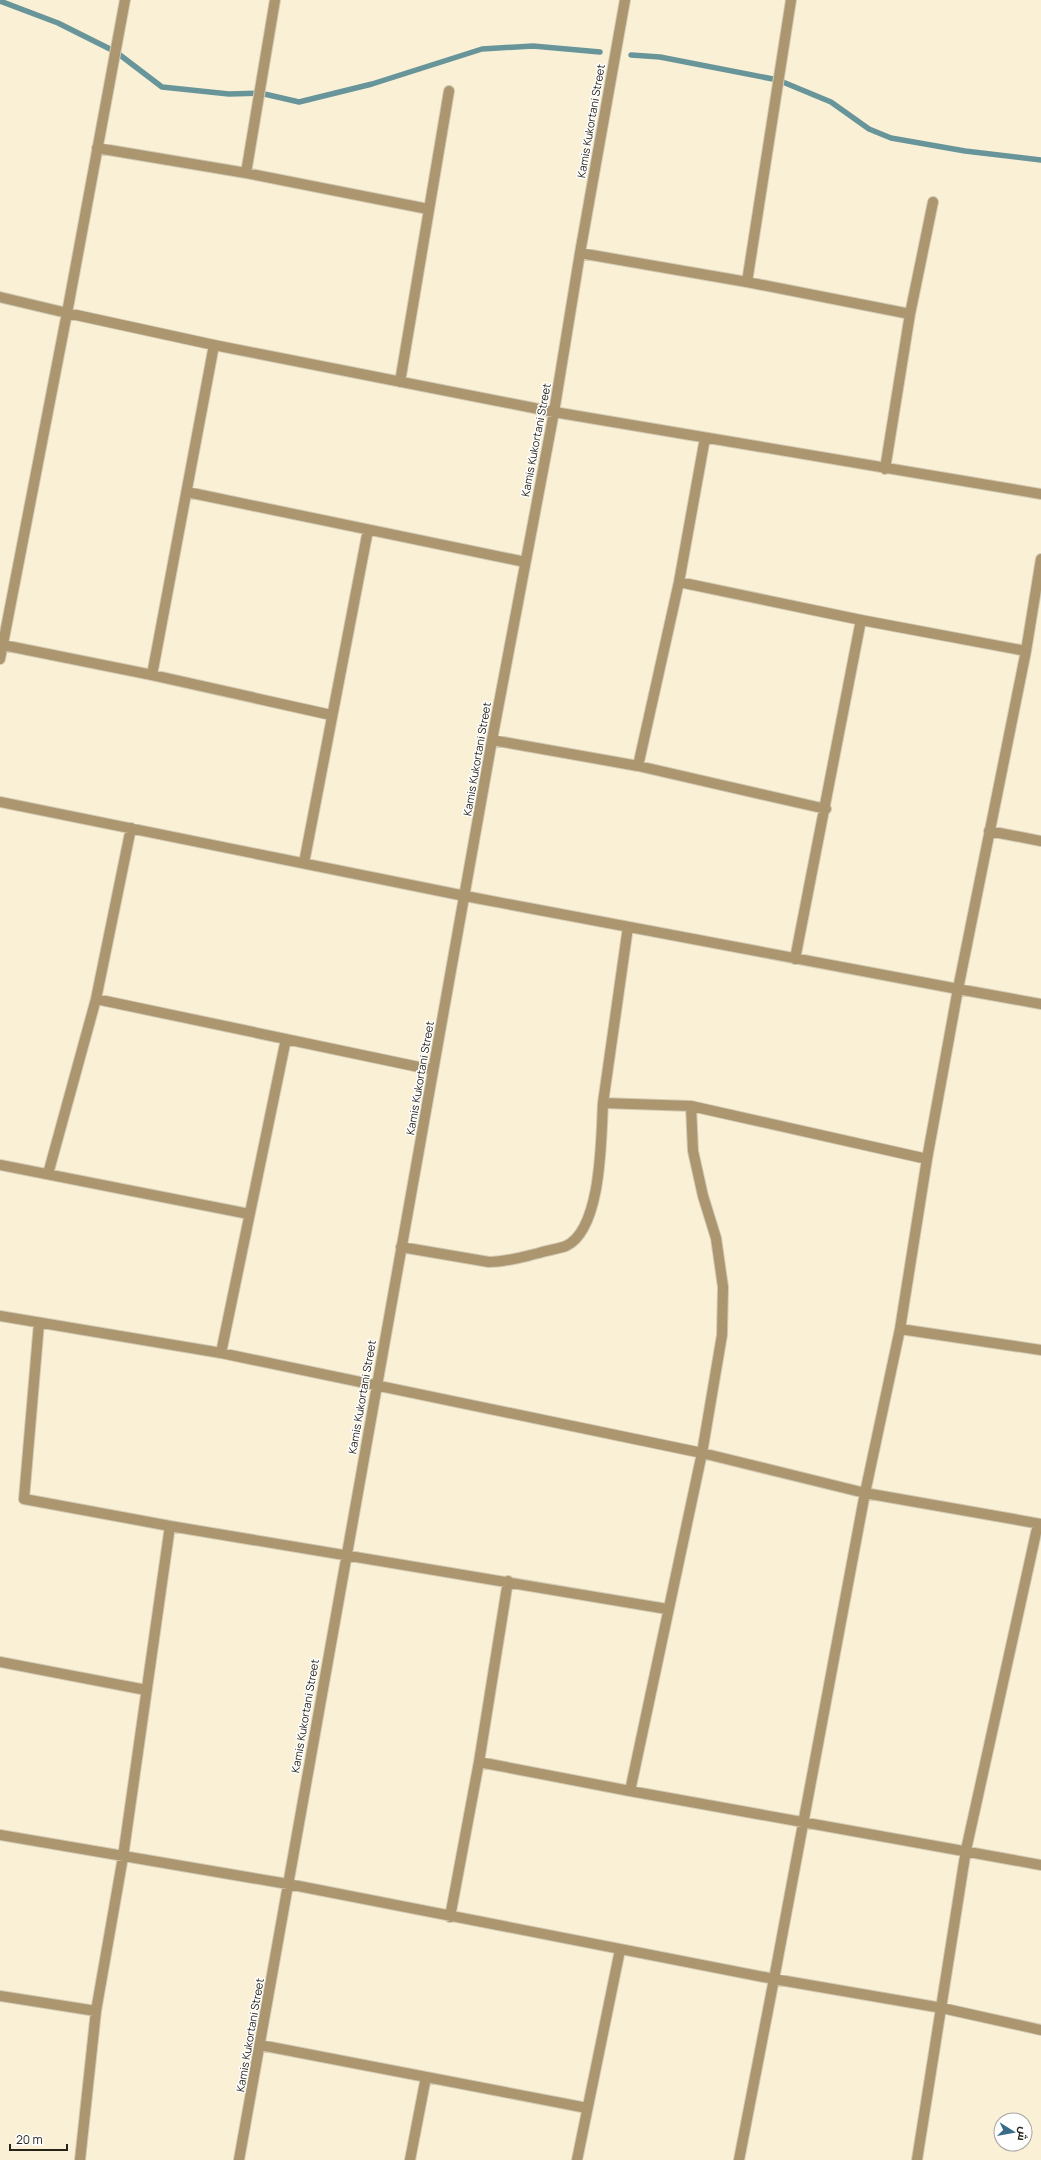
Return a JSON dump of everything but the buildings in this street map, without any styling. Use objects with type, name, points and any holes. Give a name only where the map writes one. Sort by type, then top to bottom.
[{"type":"street","points":[[0,659],[67,313],[125,0]]},
{"type":"street","points":[[246,173],[275,0]]},
{"type":"street","name":"Kamis Kukortani Street","points":[[239,2160],[492,740],[554,412],[580,253],[625,0]]},
{"type":"street","points":[[747,282],[791,0]]},
{"type":"street","points":[[400,382],[449,91]]},
{"type":"street","points":[[97,148],[246,173],[428,209]]},
{"type":"street","points":[[885,469],[910,314],[934,202]]},
{"type":"street","points":[[580,253],[747,282],[910,314]]},
{"type":"street","points":[[0,297],[214,345],[554,412],[885,469],[1041,494]]},
{"type":"street","points":[[152,675],[214,345]]},
{"type":"street","points":[[638,766],[680,582],[705,438]]},
{"type":"street","points":[[187,492],[525,562]]},
{"type":"street","points":[[304,863],[330,715],[368,530]]},
{"type":"street","points":[[739,2160],[805,1822],[865,1493],[900,1329],[927,1159],[958,989],[1026,651],[1041,560]]},
{"type":"street","points":[[680,582],[860,620],[1026,651]]},
{"type":"street","points":[[795,959],[826,809],[860,620]]},
{"type":"street","points":[[3,645],[152,675],[330,715]]},
{"type":"street","points":[[492,740],[638,766],[826,809]]},
{"type":"street","points":[[0,802],[465,896],[1041,1004]]},
{"type":"street","points":[[48,1174],[96,999],[131,828]]},
{"type":"street","points":[[989,831],[1041,840]]},
{"type":"street","points":[[402,1247],[489,1262],[502,1262],[566,1246],[584,1226],[593,1205],[598,1174],[603,1103],[628,927]]},
{"type":"street","points":[[96,999],[433,1070]]},
{"type":"street","points":[[221,1353],[286,1039]]},
{"type":"street","points":[[603,1103],[691,1106],[927,1159]]},
{"type":"street","points":[[630,1791],[667,1609],[702,1453],[722,1335],[723,1287],[716,1238],[703,1196],[693,1151],[691,1106]]},
{"type":"street","points":[[0,1165],[249,1214]]},
{"type":"street","points":[[0,1316],[221,1353],[702,1453],[865,1493],[1040,1524],[966,1850],[917,2160]]},
{"type":"street","points":[[39,1323],[24,1499],[170,1526],[508,1581],[667,1609]]},
{"type":"street","points":[[900,1329],[1041,1350]]},
{"type":"street","points":[[80,2160],[96,2011],[123,1857],[170,1526]]},
{"type":"street","points":[[450,1917],[479,1762],[508,1581]]},
{"type":"street","points":[[0,1662],[146,1690]]},
{"type":"street","points":[[479,1762],[630,1791],[966,1850],[1041,1866]]},
{"type":"street","points":[[0,1835],[288,1884],[620,1950],[774,1979],[942,2008],[1041,2030]]},
{"type":"street","points":[[577,2160],[620,1950]]},
{"type":"street","points":[[0,1996],[96,2011]]},
{"type":"street","points":[[260,2046],[587,2108]]},
{"type":"street","points":[[410,2160],[426,2077]]},
{"type":"waterway","points":[[0,1],[58,23],[116,52],[162,87],[229,94],[260,93],[299,102],[372,84],[482,49],[533,46],[600,52]]},
{"type":"waterway","points":[[631,55],[660,57],[778,80],[831,102],[869,129],[891,138],[965,151],[1041,160]]}]
